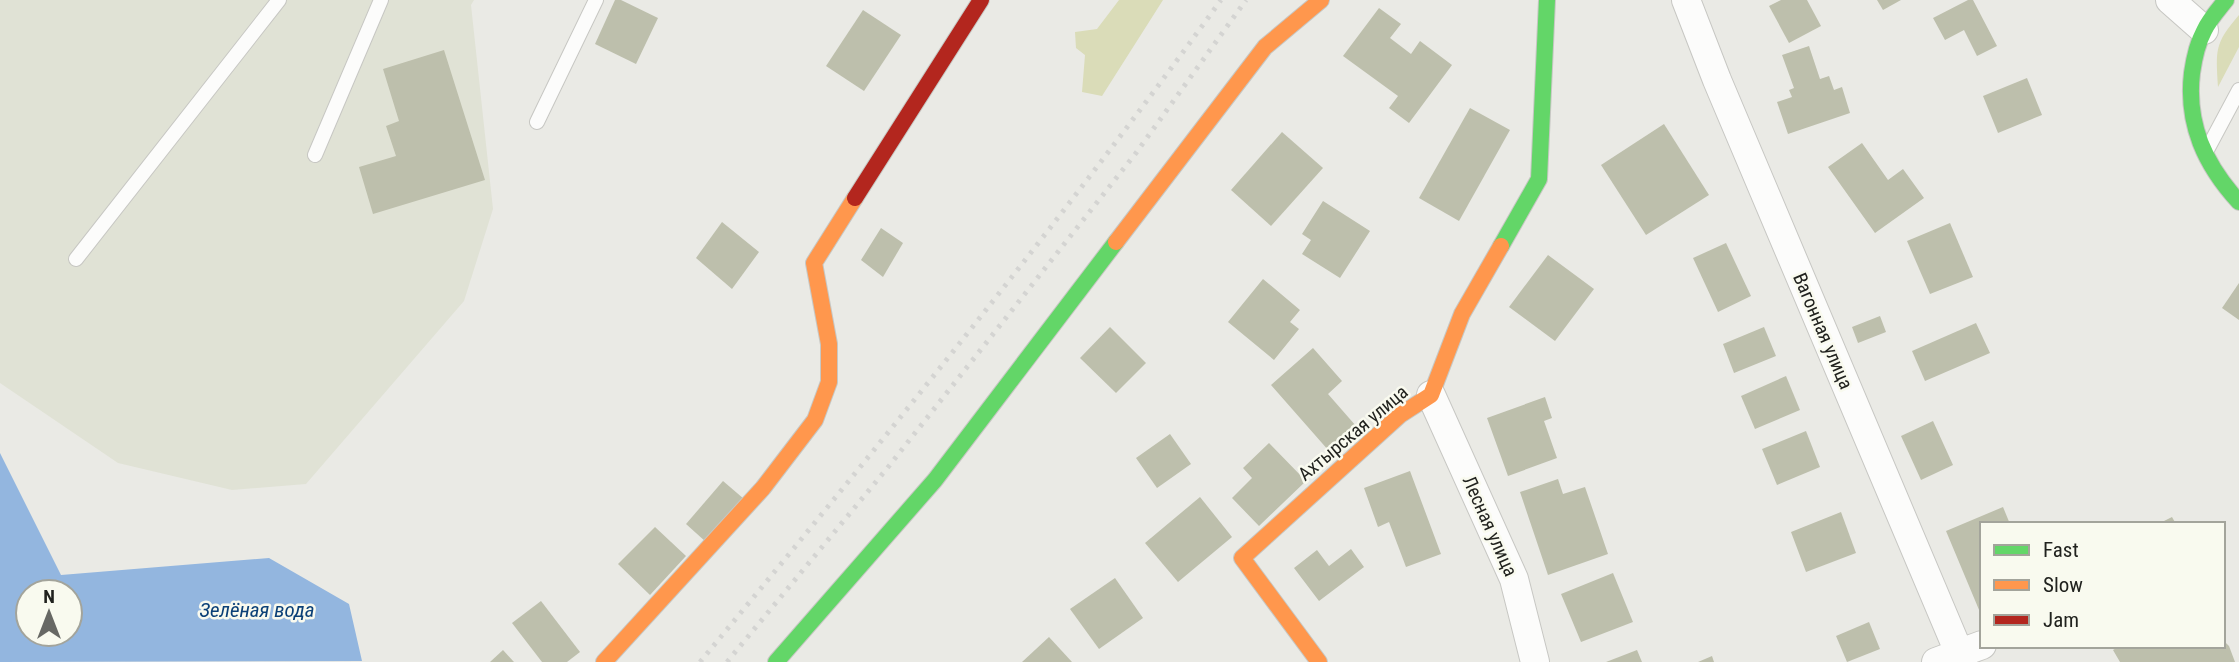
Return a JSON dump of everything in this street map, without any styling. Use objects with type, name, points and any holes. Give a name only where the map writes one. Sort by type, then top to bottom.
[{"type":"street","points":[[604,662],[763,488],[815,420],[829,382],[829,369],[828,344],[814,263],[981,0]]},
{"type":"street","points":[[776,662],[935,480],[1265,47],[1321,0]]},
{"type":"street","name":"Ахтырская улица","points":[[1320,662],[1242,558],[1399,415],[1431,395],[1462,314],[1538,179],[1547,0]]},
{"type":"street","name":"Вагонная улица","points":[[1686,0],[1717,80],[1960,656]]},
{"type":"street","points":[[2170,0],[2204,30]]},
{"type":"street","points":[[2226,0],[2204,30],[2194,57],[2191,117],[2204,157],[2224,187],[2239,202]]},
{"type":"street","name":"Лесная улица","points":[[1431,395],[1514,579],[1535,662]]},
{"type":"lane","points":[[76,259],[279,0]]},
{"type":"lane","points":[[315,155],[381,0]]},
{"type":"lane","points":[[537,122],[596,0]]},
{"type":"lane","points":[[2204,157],[2239,90]]},
{"type":"shaded area","points":[[0,0],[474,0],[471,5],[493,209],[464,301],[306,484],[232,490],[118,463],[0,383]]},
{"type":"green space","points":[[1119,0],[1163,0],[1102,96],[1082,92],[1085,55],[1076,48],[1075,32],[1097,29]]},
{"type":"green space","points":[[2239,15],[2239,47],[2218,87],[2218,48],[2225,33]]},
{"type":"water","name":"Зелёная вода","points":[[0,453],[61,575],[269,558],[349,604],[362,661],[0,662]]},
{"type":"building","points":[[615,0],[621,0],[658,18],[636,64],[595,44]]},
{"type":"building","points":[[1781,0],[1807,0],[1821,26],[1789,43],[1769,6]]},
{"type":"building","points":[[1877,0],[1901,0],[1883,10]]},
{"type":"building","points":[[1973,0],[1997,46],[1977,56],[1964,30],[1945,40],[1933,18]]},
{"type":"building","points":[[1379,8],[1401,24],[1390,38],[1411,54],[1420,41],[1452,65],[1409,123],[1389,108],[1398,96],[1343,56]]},
{"type":"building","points":[[863,10],[901,35],[864,91],[826,66]]},
{"type":"building","points":[[1809,46],[1820,79],[1829,76],[1834,90],[1842,87],[1850,113],[1788,134],[1777,102],[1792,97],[1789,90],[1794,88],[1782,55]]},
{"type":"building","points":[[444,50],[485,180],[373,214],[359,167],[396,156],[386,126],[399,121],[383,69]]},
{"type":"building","points":[[2027,78],[2042,115],[1998,133],[1983,96]]},
{"type":"building","points":[[1470,108],[1510,130],[1459,221],[1419,198]]},
{"type":"building","points":[[1664,124],[1709,195],[1646,235],[1601,165]]},
{"type":"building","points":[[1282,132],[1323,168],[1271,226],[1231,190]]},
{"type":"building","points":[[1862,143],[1888,180],[1903,169],[1924,198],[1875,233],[1828,167]]},
{"type":"building","points":[[1323,201],[1370,231],[1340,278],[1302,254],[1311,240],[1302,234]]},
{"type":"building","points":[[722,222],[759,252],[732,289],[696,258]]},
{"type":"building","points":[[1950,223],[1973,277],[1930,294],[1907,241]]},
{"type":"building","points":[[881,228],[903,243],[883,277],[861,260]]},
{"type":"building","points":[[1726,243],[1751,296],[1718,312],[1693,258]]},
{"type":"building","points":[[1548,255],[1594,289],[1555,341],[1509,307]]},
{"type":"building","points":[[1263,279],[1300,310],[1290,322],[1299,329],[1274,360],[1228,322]]},
{"type":"building","points":[[2239,283],[2239,320],[2222,308]]},
{"type":"building","points":[[1880,316],[1886,332],[1858,343],[1852,327]]},
{"type":"building","points":[[1976,323],[1990,353],[1925,381],[1912,351]]},
{"type":"building","points":[[1110,327],[1146,363],[1116,393],[1080,358]]},
{"type":"building","points":[[1764,327],[1776,356],[1734,373],[1723,344]]},
{"type":"building","points":[[1313,348],[1342,381],[1328,394],[1356,426],[1329,451],[1271,385]]},
{"type":"building","points":[[1786,376],[1800,410],[1755,429],[1741,396]]},
{"type":"building","points":[[1545,397],[1552,418],[1544,421],[1557,458],[1508,476],[1487,418]]},
{"type":"building","points":[[1933,421],[1953,465],[1921,480],[1901,436]]},
{"type":"building","points":[[1806,431],[1820,467],[1777,485],[1762,449]]},
{"type":"building","points":[[1170,434],[1191,464],[1157,488],[1136,458]]},
{"type":"building","points":[[1269,443],[1306,481],[1259,526],[1232,498],[1252,478],[1243,468]]},
{"type":"building","points":[[1410,471],[1441,554],[1406,567],[1389,522],[1378,527],[1364,488]]},
{"type":"building","points":[[1558,479],[1563,494],[1585,487],[1608,554],[1548,575],[1520,492]]},
{"type":"building","points":[[723,481],[744,499],[706,542],[686,524]]},
{"type":"building","points":[[1200,497],[1232,537],[1178,582],[1145,543]]},
{"type":"building","points":[[2003,507],[2009,522],[1980,522],[1980,612],[1946,531]]},
{"type":"building","points":[[1841,512],[1856,553],[1806,572],[1791,532]]},
{"type":"building","points":[[2172,517],[2175,522],[2162,522]]},
{"type":"building","points":[[655,527],[686,556],[650,595],[618,564]]},
{"type":"building","points":[[1351,549],[1364,567],[1319,601],[1294,568],[1317,550],[1329,566]]},
{"type":"building","points":[[1613,573],[1633,622],[1581,642],[1561,594]]},
{"type":"building","points":[[1115,578],[1143,618],[1099,649],[1070,609]]},
{"type":"building","points":[[541,601],[580,652],[567,662],[542,662],[512,623]]},
{"type":"building","points":[[1869,622],[1880,649],[1847,662],[1836,636]]},
{"type":"building","points":[[1049,637],[1072,662],[1022,662]]},
{"type":"building","points":[[2225,642],[2235,662],[2120,662],[2113,650],[2225,648]]},
{"type":"building","points":[[503,650],[514,662],[490,662]]},
{"type":"building","points":[[1637,650],[1642,662],[1606,662]]},
{"type":"building","points":[[1712,656],[1714,662],[1698,662]]},
{"type":"railway","points":[[700,662],[966,336],[1221,0]]},
{"type":"railway","points":[[727,662],[889,466],[1136,153],[1246,0]]},
{"type":"traffic: fast","points":[[1501,246],[1539,179],[1547,0]]},
{"type":"traffic: fast","points":[[2226,0],[2208,23],[2198,46],[2192,73],[2192,109],[2200,143],[2216,173],[2239,202]]},
{"type":"traffic: fast","points":[[776,662],[935,480],[1116,242]]},
{"type":"traffic: slow","points":[[1116,242],[1265,47],[1321,0]]},
{"type":"traffic: slow","points":[[604,662],[763,488],[815,420],[829,382],[829,344],[814,263],[855,198]]},
{"type":"traffic: slow","points":[[1319,662],[1242,558],[1400,415],[1431,395],[1462,314],[1501,246]]},
{"type":"traffic: jam","points":[[855,198],[981,0]]}]
